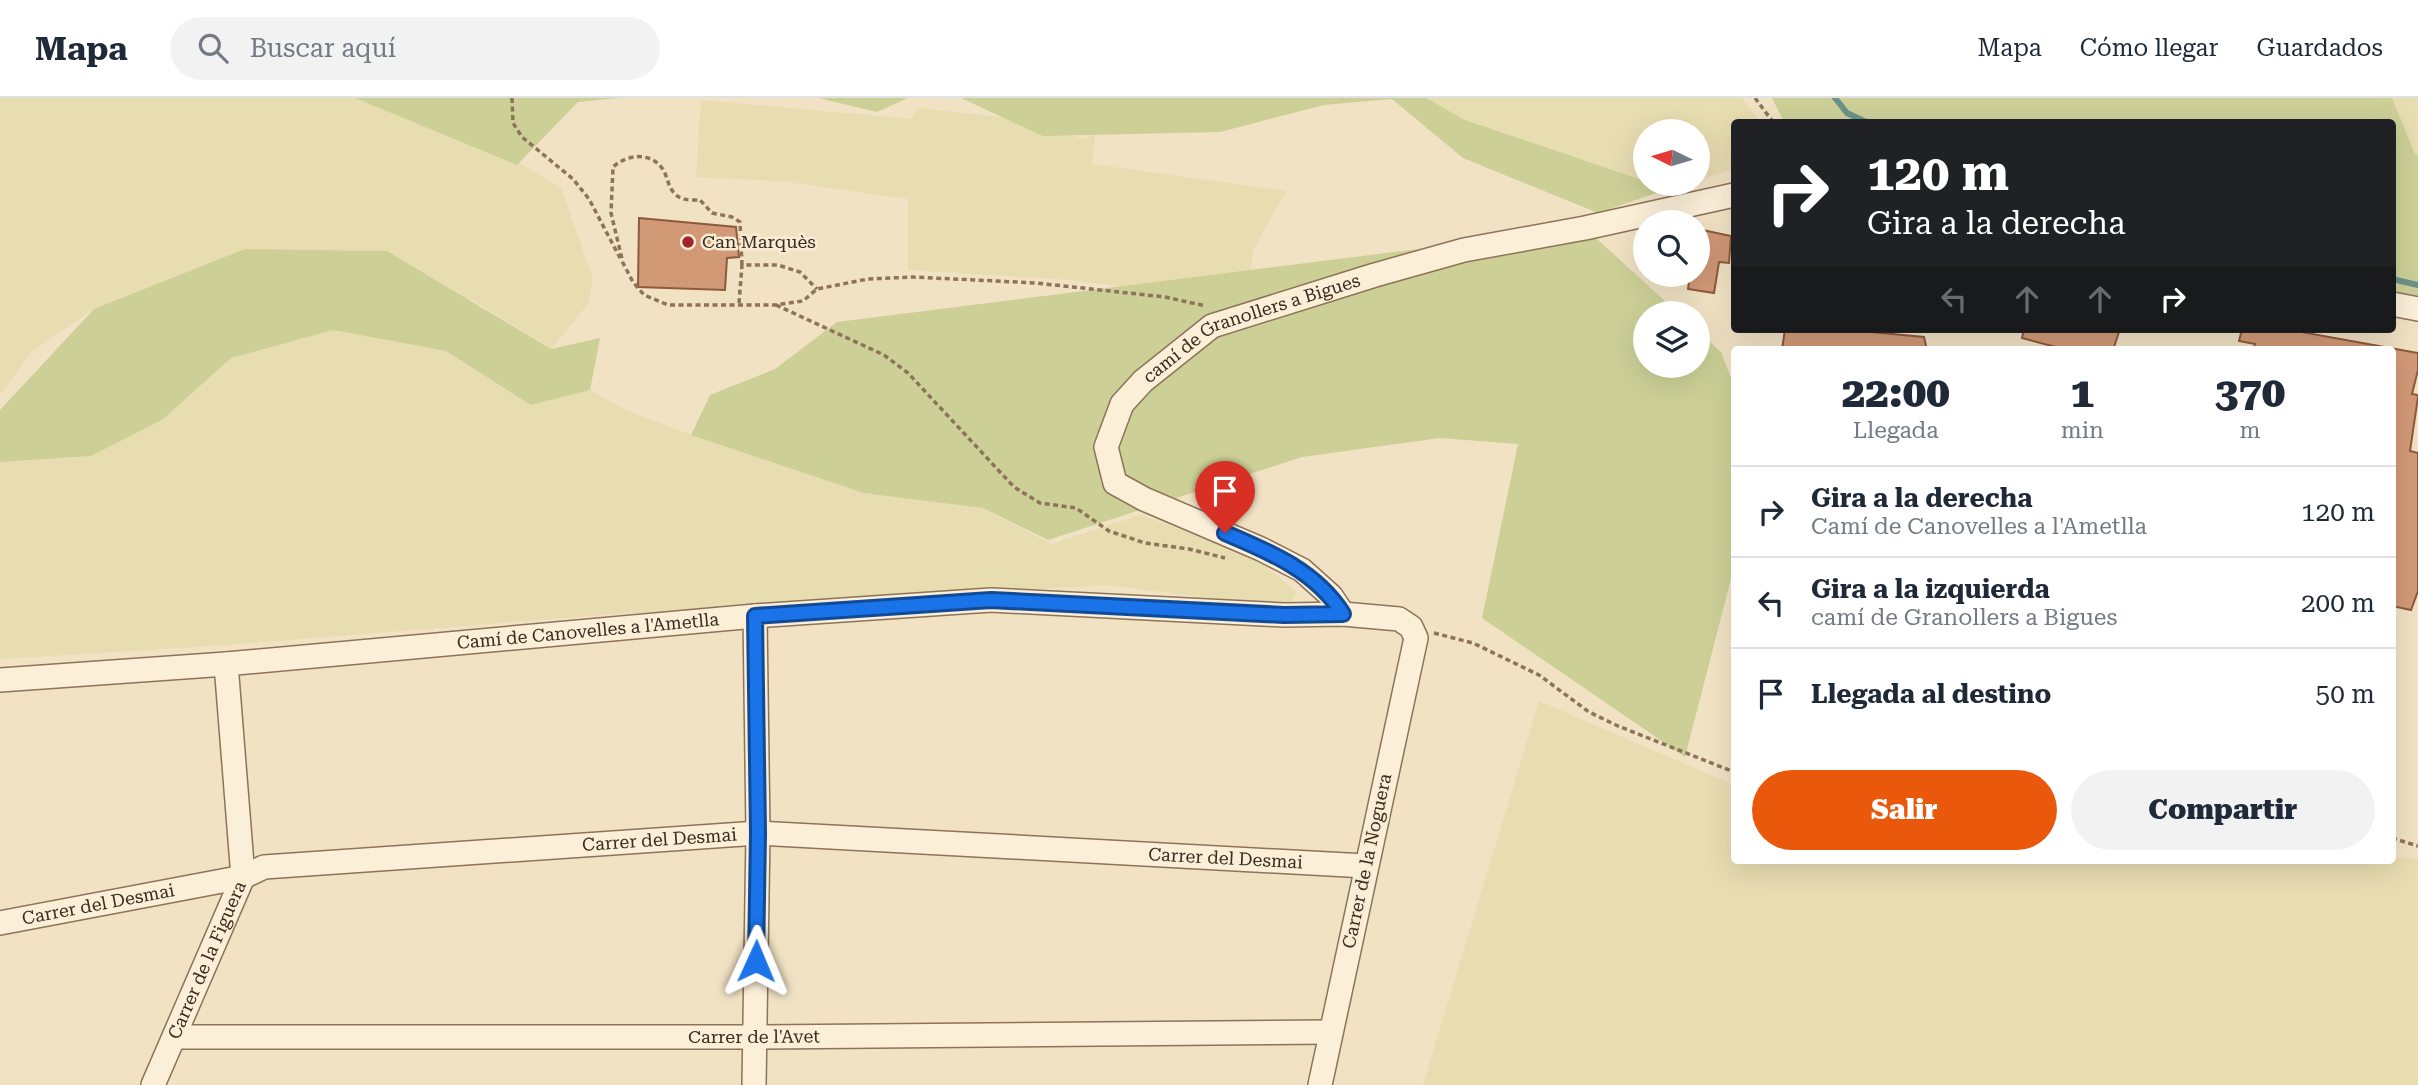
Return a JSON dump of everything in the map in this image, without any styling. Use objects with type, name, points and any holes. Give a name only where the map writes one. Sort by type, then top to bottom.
[{"type":"street","name":"camí de Granollers a Bigues","points":[[1343,614],[1331,596],[1302,570],[1261,549],[1144,499],[1115,483],[1106,447],[1122,404],[1143,381],[1212,326],[1253,312],[1464,250],[1585,228],[1731,196]]},
{"type":"street","points":[[2396,305],[2418,309]]},
{"type":"street","name":"Camí de Canovelles a l'Ametlla","points":[[0,680],[226,664],[755,616],[991,600],[1284,615],[1343,614],[1399,619],[1414,633]]},
{"type":"street","points":[[754,1085],[758,833],[755,616]]},
{"type":"street","name":"Carrer de la Noguera","points":[[1320,1085],[1414,633]]},
{"type":"street","name":"Carrer de la Figuera","points":[[153,1085],[243,877],[226,664]]},
{"type":"street","name":"Carrer del Desmai","points":[[0,923],[243,877],[264,867],[758,833],[1366,866]]},
{"type":"street","name":"Carrer de l'Avet","points":[[176,1037],[755,1037],[1331,1032]]},
{"type":"path","points":[[512,98],[513,123],[522,137],[573,179],[589,199],[633,282],[644,295],[668,305],[775,305],[803,302],[817,289],[868,279],[913,276],[1036,283],[1165,297],[1206,306]]},
{"type":"path","points":[[1755,98],[1771,119]]},
{"type":"path","points":[[623,263],[611,213],[614,167],[624,158],[635,155],[651,160],[662,168],[667,184],[682,198],[700,200],[712,213],[732,217],[740,222],[742,265],[738,303]]},
{"type":"path","points":[[742,265],[778,265],[800,272],[817,289]]},
{"type":"path","points":[[775,305],[884,355],[908,373],[1014,487],[1040,503],[1076,508],[1109,531],[1145,543],[1189,549],[1233,561]]},
{"type":"path","points":[[1414,633],[1474,643],[1539,675],[1589,712],[1731,771]]},
{"type":"path","points":[[2396,839],[2418,846]]},
{"type":"shaded area","points":[[0,98],[431,98],[497,150],[561,188],[593,279],[588,304],[551,349],[472,300],[94,309],[32,351],[0,395]]},
{"type":"shaded area","points":[[1426,98],[1742,98],[1758,119],[1731,119],[1731,170],[1710,176],[1710,119],[1633,119],[1633,177],[1459,117]]},
{"type":"shaded area","points":[[2392,98],[2418,98],[2418,155],[2415,154]]},
{"type":"shaded area","points":[[701,100],[911,119],[918,108],[1029,120],[1082,139],[1095,135],[1092,164],[1286,191],[1253,250],[1248,303],[1070,280],[908,270],[908,199],[780,181],[696,177]]},
{"type":"shaded area","points":[[333,330],[446,351],[531,405],[590,390],[626,410],[691,435],[870,493],[983,508],[1051,544],[1141,515],[1253,557],[1296,591],[1290,608],[1106,585],[603,615],[212,646],[0,659],[0,462],[91,456],[162,420],[231,358]]},
{"type":"shaded area","points":[[1539,701],[1731,784],[1731,864],[2396,864],[2396,857],[2418,859],[2418,1085],[1423,1085]]},
{"type":"green space","points":[[355,98],[619,98],[578,102],[517,165]]},
{"type":"green space","points":[[818,98],[908,98],[877,112]]},
{"type":"green space","points":[[961,98],[1426,98],[1463,119],[1633,177],[1633,196],[1648,196],[1598,213],[1463,158],[1392,99],[1324,105],[1220,132],[1043,136]]},
{"type":"green space","points":[[1772,98],[2392,98],[2415,154],[2418,155],[2418,303],[2396,298],[2396,119],[1782,119]]},
{"type":"green space","points":[[1585,228],[1633,272],[1633,287],[1650,287],[1665,301],[1633,301],[1633,378],[1710,378],[1710,342],[1721,352],[1731,378],[1731,579],[1685,757],[1482,618],[1518,444],[1440,438],[1302,457],[1048,540],[983,508],[864,493],[691,435],[710,395],[775,369],[837,322]]},
{"type":"green space","points":[[245,249],[387,251],[551,349],[600,338],[590,390],[531,405],[446,351],[333,330],[231,358],[162,420],[91,456],[0,462],[0,410],[94,309]]},
{"type":"building","name":"Can Marquès","points":[[639,218],[736,227],[739,257],[727,258],[725,290],[638,287]]},
{"type":"building","points":[[1710,232],[1731,236],[1729,263],[1719,262],[1714,293],[1688,289],[1710,287]]},
{"type":"building","points":[[1784,333],[1882,333],[1924,337],[1926,346],[1783,346]]},
{"type":"building","points":[[2023,333],[2119,333],[2114,346],[2052,346],[2022,338]]},
{"type":"building","points":[[2241,333],[2307,333],[2379,346],[2254,346],[2255,344],[2239,341]]},
{"type":"building","points":[[2396,349],[2418,353],[2418,370],[2412,394],[2418,397],[2410,451],[2418,453],[2418,591],[2411,610],[2396,607]]},
{"type":"waterway","points":[[1835,98],[1847,113],[1860,119]]},
{"type":"waterway","points":[[2396,280],[2418,285]]},
{"type":"place","name":"Can Marquès","points":[[688,242]]},
{"type":"route","points":[[756,961],[758,833],[755,616],[991,600],[1284,615],[1343,614],[1331,596],[1302,570],[1225,533]]}]
